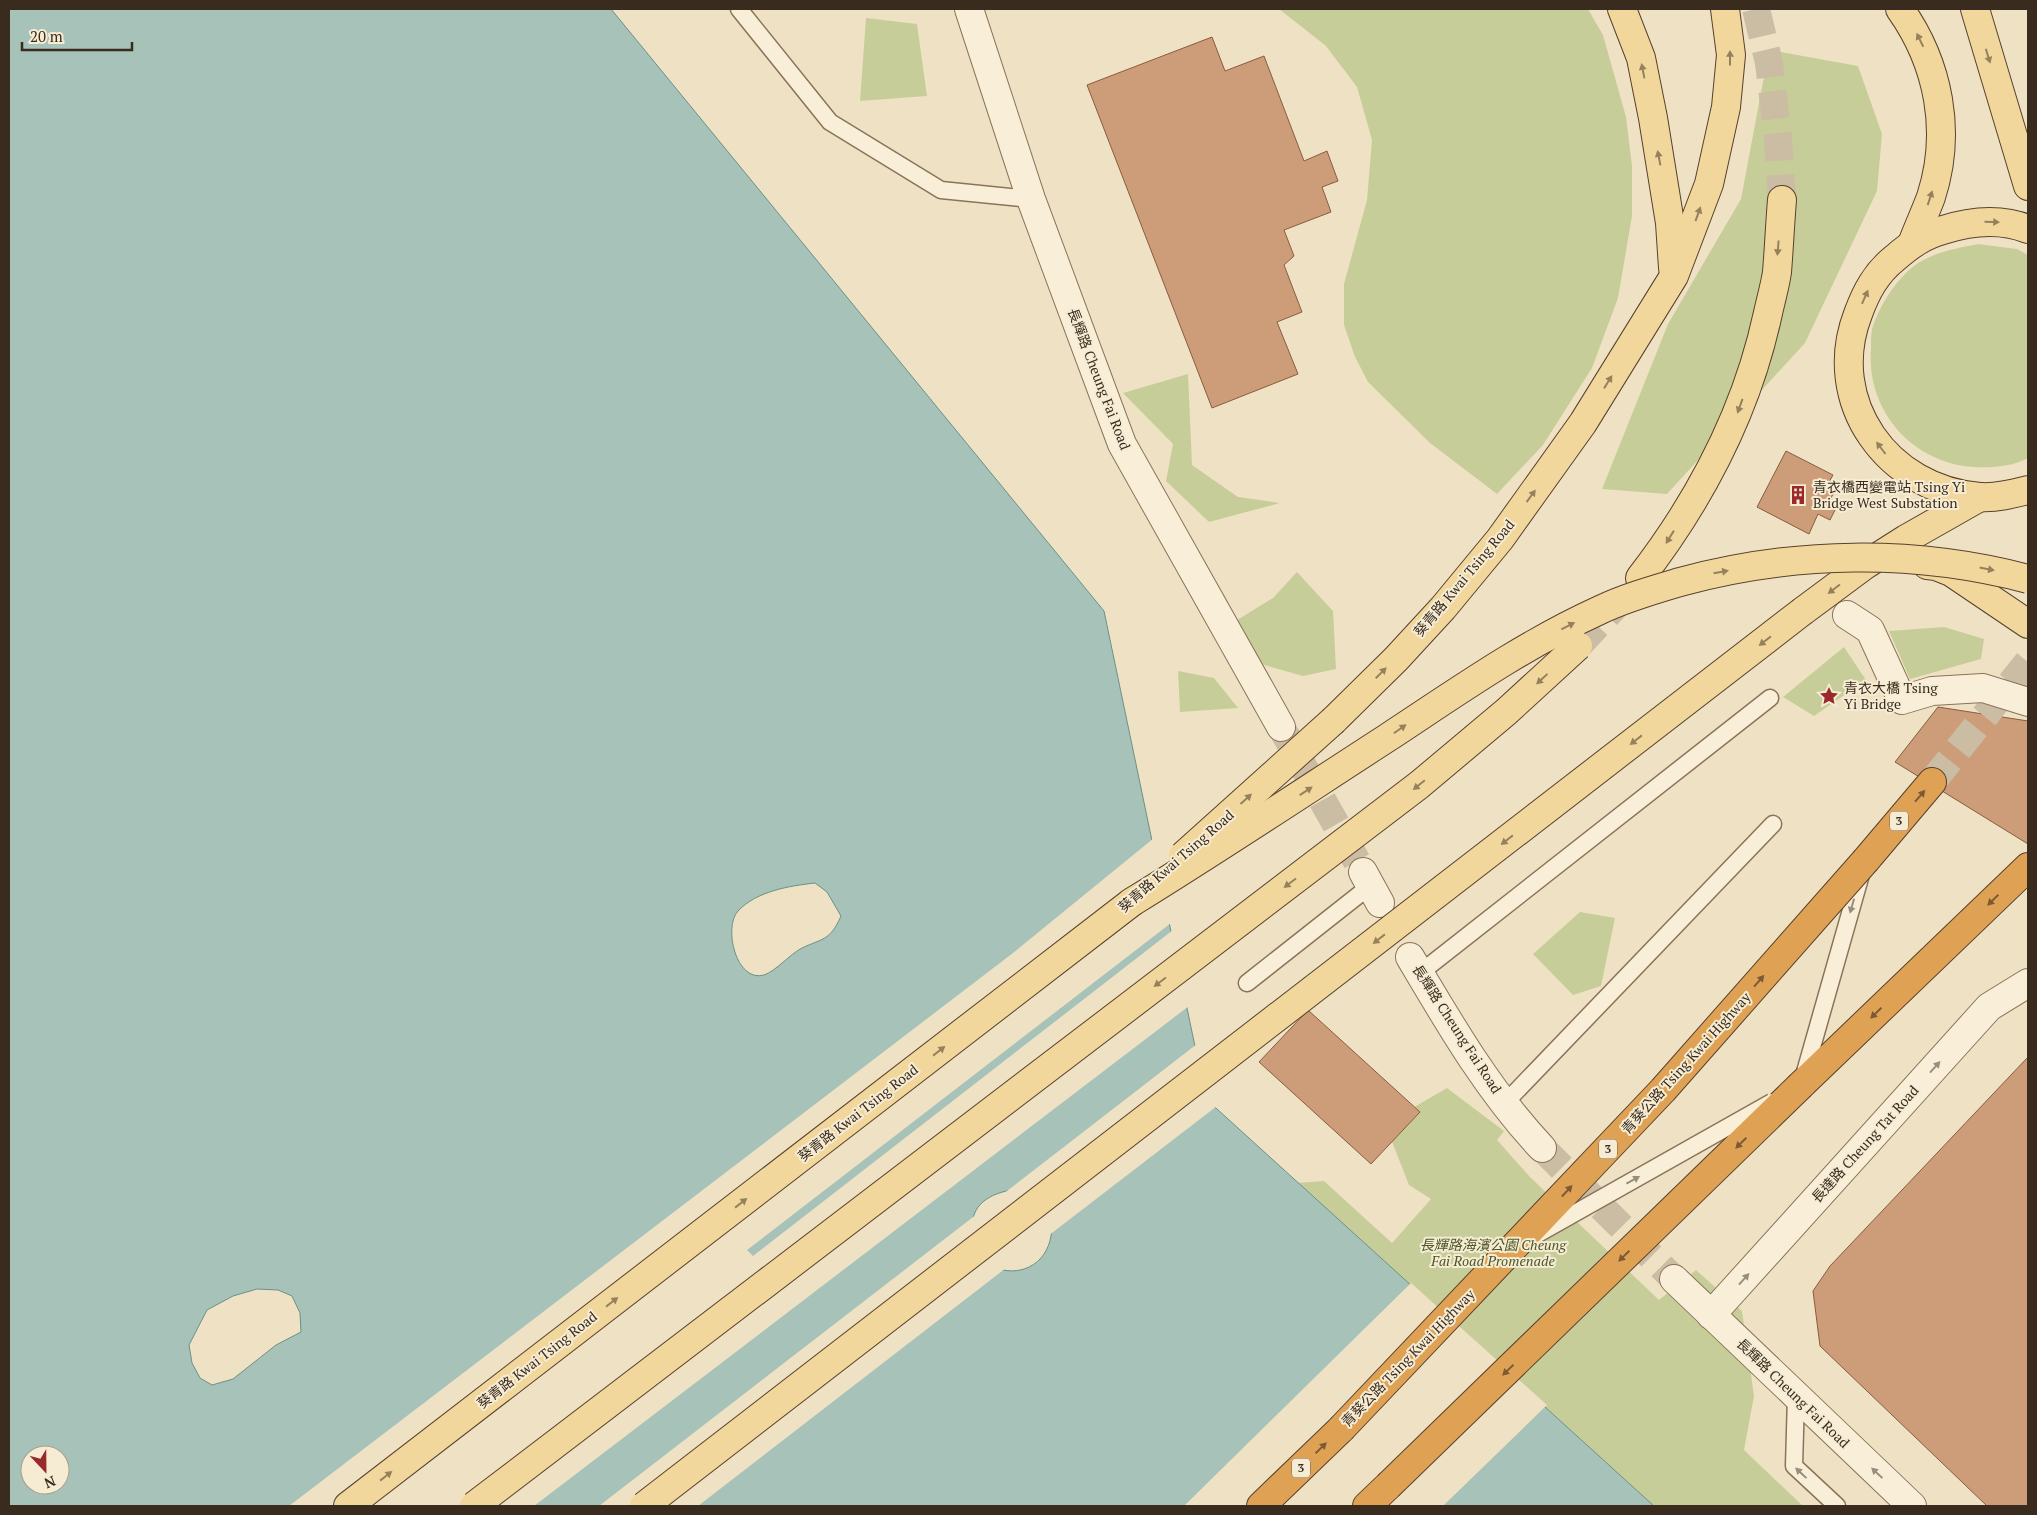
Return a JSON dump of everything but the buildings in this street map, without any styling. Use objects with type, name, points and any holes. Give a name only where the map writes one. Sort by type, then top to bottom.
[{"type":"highway","name":"青葵公路 Tsing Kwai Highway","points":[[1261,1506],[1341,1429],[1663,1090],[1866,860],[1932,782]]},
{"type":"highway","points":[[1367,1506],[2028,867]]},
{"type":"main road","points":[[1622,9],[1640,58],[1653,118],[1670,224],[1674,276]]},
{"type":"main road","name":"葵青路 Kwai Tsing Road","points":[[348,1506],[1132,902],[1334,720],[1443,608],[1500,539],[1583,423],[1674,276],[1709,184],[1726,107],[1731,55],[1725,9]]},
{"type":"main road","points":[[1900,9],[1914,28],[1929,60],[1938,94],[1942,129],[1938,165],[1931,196],[1912,244]]},
{"type":"main road","points":[[1975,9],[2028,186]]},
{"type":"main road","points":[[1640,578],[1664,546],[1696,496],[1730,432],[1760,350],[1776,273],[1782,200]]},
{"type":"main road","points":[[2028,229],[1998,222],[1963,224],[1932,233],[1912,244],[1885,266],[1866,291],[1850,332],[1848,368],[1855,405],[1866,428],[1888,457],[1918,480],[1944,491],[1980,497],[2006,496],[2028,490]]},
{"type":"main road","points":[[644,1506],[1803,611],[1906,539],[1980,497]]},
{"type":"main road","points":[[1132,902],[1216,850],[1452,694],[1533,644],[1610,606],[1659,588],[1711,574],[1795,560],[1845,556],[1956,563],[2028,579]]},
{"type":"main road","points":[[1865,566],[1921,564],[1936,566],[1951,572],[2028,624]]},
{"type":"main road","points":[[474,1506],[1419,785],[1506,712],[1578,646]]},
{"type":"street","name":"長輝路 Cheung Fai Road","points":[[969,9],[1031,199],[1122,444],[1281,727]]},
{"type":"street","points":[[1846,615],[1870,630],[1902,700],[1932,691],[1983,688],[2028,702]]},
{"type":"street","name":"長輝路 Cheung Fai Road","points":[[1415,965],[1484,1076],[1542,1148]]},
{"type":"street","name":"長達路 Cheung Tat Road","points":[[1711,1315],[1989,1007],[2028,983]]},
{"type":"street","name":"長輝路 Cheung Fai Road","points":[[1674,1279],[1912,1506]]},
{"type":"lane","points":[[739,9],[830,122],[941,190],[1031,199]]},
{"type":"lane","points":[[1415,965],[1770,698]]},
{"type":"lane","points":[[1505,1103],[1773,824]]},
{"type":"lane","points":[[1514,1247],[1801,1085],[1866,860]]},
{"type":"lane","points":[[1247,983],[1371,887]]},
{"type":"lane","points":[[1796,1397],[1794,1466],[1837,1506]]},
{"type":"green space","points":[[1279,9],[1588,9],[1603,35],[1626,117],[1632,166],[1632,216],[1618,298],[1592,368],[1543,445],[1497,494],[1430,443],[1368,382],[1355,357],[1344,325],[1344,284],[1367,200],[1372,140],[1357,87],[1326,46]]},
{"type":"green space","points":[[866,18],[917,24],[927,96],[860,101]]},
{"type":"green space","points":[[1769,50],[1858,66],[1882,134],[1877,191],[1805,343],[1667,494],[1602,489],[1668,324],[1741,199]]},
{"type":"green space","points":[[1978,244],[2017,249],[2028,255],[2028,458],[2008,465],[1994,467],[1973,467],[1951,463],[1930,455],[1912,443],[1897,429],[1885,412],[1876,392],[1871,371],[1872,329],[1882,305],[1891,290],[1908,271],[1924,260],[1941,253]]},
{"type":"green space","points":[[1188,374],[1192,465],[1238,497],[1280,503],[1209,522],[1166,481],[1173,444],[1123,393]]},
{"type":"green space","points":[[1297,572],[1333,611],[1336,669],[1303,676],[1250,661],[1234,622],[1273,598]]},
{"type":"green space","points":[[1944,627],[1984,639],[1981,659],[1910,679],[1889,631]]},
{"type":"green space","points":[[1844,647],[1866,680],[1814,716],[1783,697]]},
{"type":"green space","points":[[1178,671],[1214,678],[1238,708],[1180,712]]},
{"type":"green space","points":[[1580,912],[1615,918],[1601,986],[1573,995],[1533,954]]},
{"type":"green space","name":"長輝路海濱公園 Cheung Fai Road Promenade","points":[[1447,1088],[1504,1131],[1497,1140],[1530,1177],[1659,1300],[1696,1270],[1742,1311],[1754,1396],[1744,1450],[1803,1506],[1654,1506],[1297,1183],[1324,1181],[1392,1243],[1431,1199],[1409,1185],[1385,1124]]},
{"type":"water","points":[[9,9],[611,9],[1104,611],[1206,1099],[1654,1506],[9,1506]],"holes":[[[815,883],[827,892],[841,916],[833,930],[825,938],[797,951],[769,973],[754,975],[746,971],[735,952],[732,940],[734,919],[738,911],[764,894],[784,888]],[[1011,1190],[1036,1199],[1047,1215],[1051,1226],[1050,1241],[1041,1258],[1025,1269],[1016,1271],[998,1269],[982,1259],[974,1248],[972,1226],[973,1218],[980,1204],[993,1195]],[[257,1289],[278,1290],[292,1296],[300,1313],[301,1332],[276,1345],[233,1379],[212,1385],[200,1378],[192,1363],[189,1345],[207,1310],[233,1296]]]},
{"type":"pier","points":[[1154,838],[1171,923],[747,1250],[753,1256],[1173,930],[1189,1006],[534,1506],[289,1506],[1013,953]]},
{"type":"pier","points":[[1197,1044],[1208,1098],[1217,1106],[1048,1236],[1048,1222],[1043,1211],[1035,1201],[1023,1195],[1003,1194]]},
{"type":"pier","points":[[977,1214],[973,1224],[973,1237],[985,1259],[995,1266],[1006,1268],[698,1506],[599,1506]]},
{"type":"pier","points":[[1411,1283],[1547,1405],[1443,1506],[1184,1506]]},
{"type":"tunnel","points":[[1756,9],[1769,63],[1778,138],[1782,200]]},
{"type":"tunnel","points":[[1578,646],[1621,600]]},
{"type":"tunnel","points":[[1932,782],[2028,662]]},
{"type":"tunnel","points":[[1281,727],[1363,872]]},
{"type":"tunnel","points":[[1542,1148],[1674,1279]]},
{"type":"place","name":"青衣橋西變電站 Tsing Yi Bridge West Substation","points":[[1798,495]]},
{"type":"place","name":"青衣大橋 Tsing Yi Bridge","points":[[1829,696]]}]
